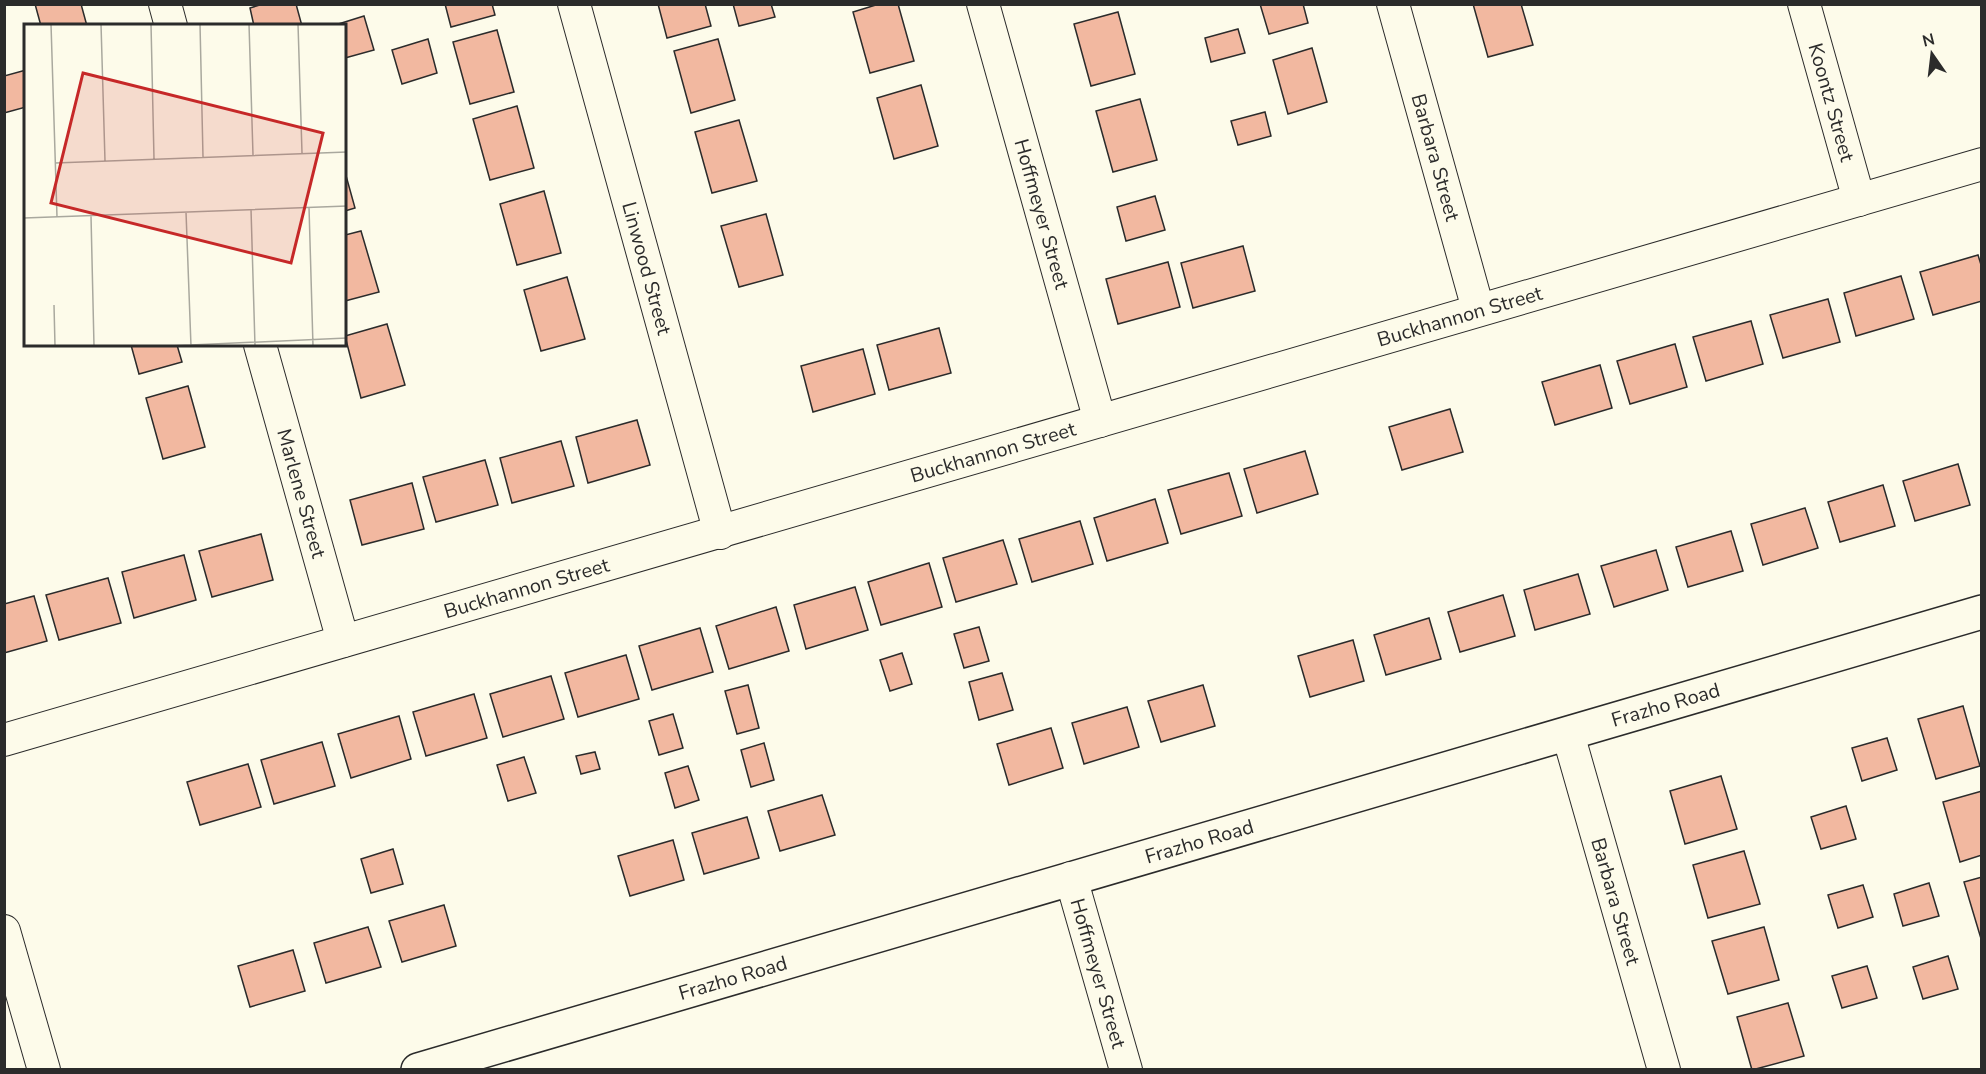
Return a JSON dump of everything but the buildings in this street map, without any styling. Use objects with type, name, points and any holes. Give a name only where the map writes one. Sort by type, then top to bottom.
[{"type":"street","points":[[165,4],[170,24]]},
{"type":"street","name":"Linwood Street","points":[[574,4],[720,532]]},
{"type":"street","name":"Hoffmeyer Street","points":[[983,4],[1100,421]]},
{"type":"street","name":"Barbara Street","points":[[1393,4],[1478,309]]},
{"type":"street","name":"Koontz Street","points":[[1804,4],[1859,200]]},
{"type":"street","name":"Buckhannon Street","points":[[4,740],[1982,164]]},
{"type":"street","name":"Marlene Street","points":[[260,346],[343,641]]},
{"type":"street","name":"Frazho Road","points":[[418,1070],[1982,612]]},
{"type":"street","name":"Barbara Street","points":[[1568,734],[1664,1070]]},
{"type":"street","name":"Hoffmeyer Street","points":[[1071,878],[1126,1070]]},
{"type":"street","points":[[4,931],[44,1070]]}]
